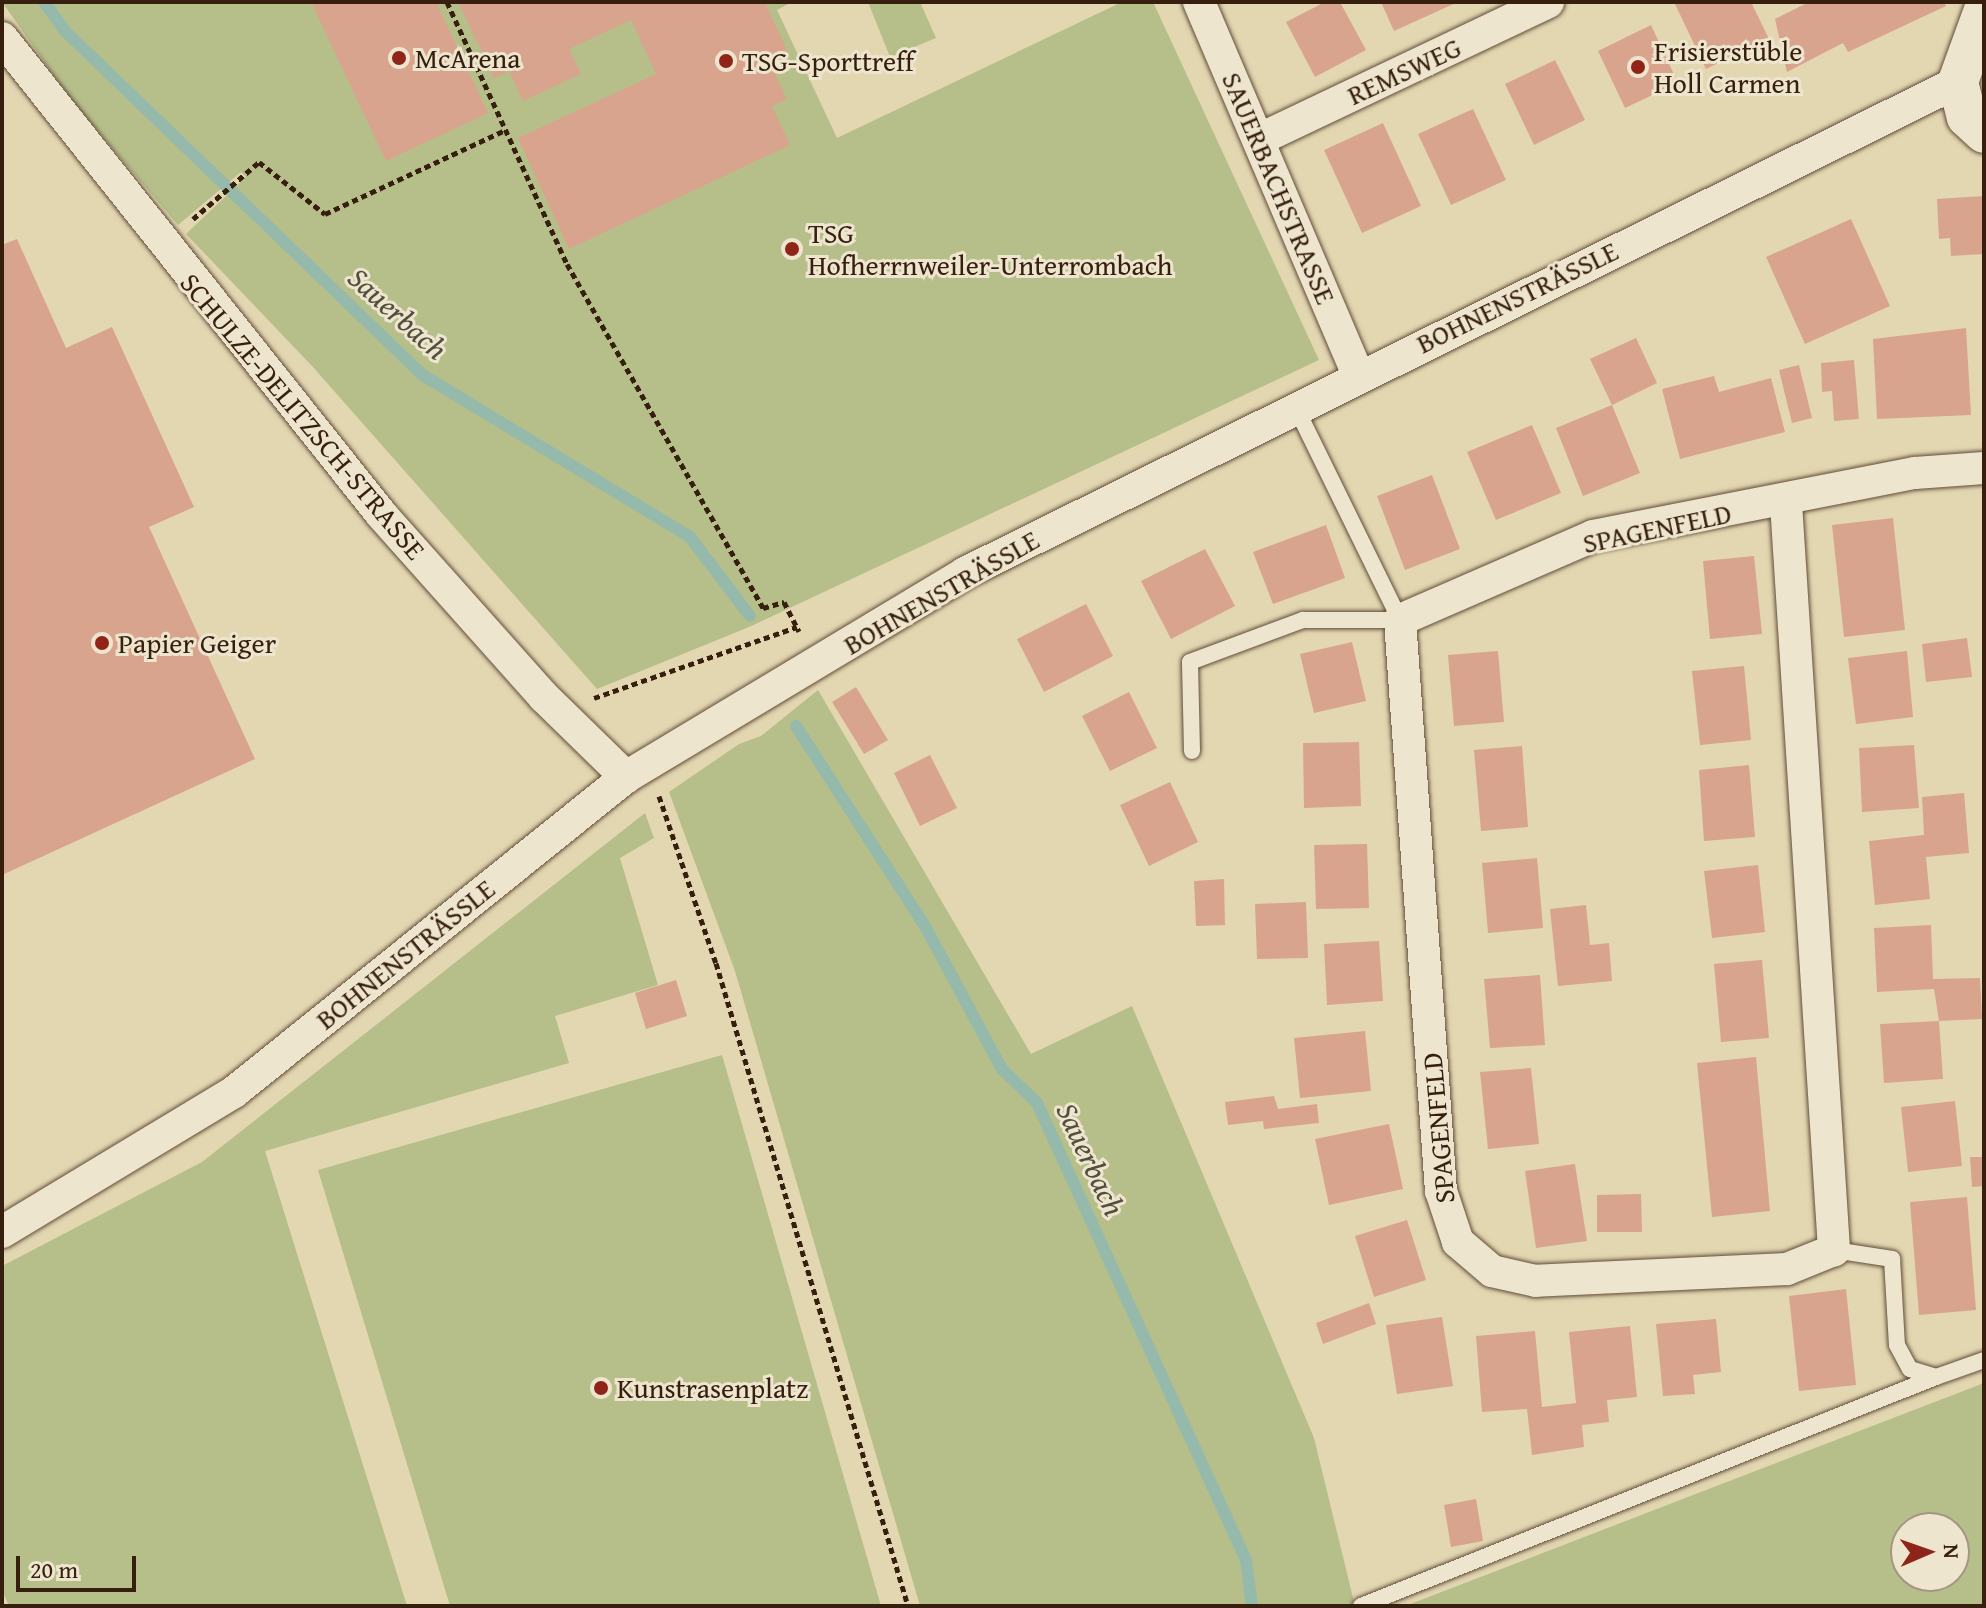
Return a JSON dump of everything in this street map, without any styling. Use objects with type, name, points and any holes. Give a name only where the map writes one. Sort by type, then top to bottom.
[{"type":"street","name":"SAUERBACHSTRASSE","points":[[1199,2],[1358,375]]},
{"type":"street","name":"REMSWEG","points":[[1260,139],[1548,2]]},
{"type":"street","points":[[1984,10],[1958,82],[1967,117],[1984,133]]},
{"type":"street","name":"SCHULZE-DELITZSCH-STRASSE","points":[[2,38],[381,514],[559,711],[634,772]]},
{"type":"street","name":"BOHNENSTRÄSSLE","points":[[2,1232],[234,1092],[634,772],[965,573],[1295,406],[1958,82]]},
{"type":"street","name":"SPAGENFELD","points":[[1834,1250],[1787,1269],[1536,1281],[1492,1271],[1458,1242],[1441,1191],[1400,620],[1593,536],[1786,503],[1915,473],[1984,468]]},
{"type":"street","points":[[1786,503],[1834,1250]]},
{"type":"lane","name":"SPAGENFELD","points":[[1192,751],[1190,662],[1303,620],[1400,620],[1295,406]]},
{"type":"lane","points":[[1834,1250],[1892,1259],[1902,1360],[1936,1377]]},
{"type":"lane","points":[[1361,1606],[1984,1360]]},
{"type":"path","points":[[447,2],[567,264],[763,608],[784,602]]},
{"type":"path","points":[[198,214],[259,162],[325,214],[505,130]]},
{"type":"path","points":[[559,711],[797,627]]},
{"type":"path","points":[[634,772],[716,963],[908,1606]]},
{"type":"green space","name":"TSG Hofherrnweiler-Unterrombach","points":[[2,2],[792,2],[777,10],[837,138],[1122,2],[1153,2],[1319,360],[749,627],[597,689],[312,366],[186,234],[246,177],[241,172],[178,225],[72,101]]},
{"type":"green space","points":[[868,2],[920,2],[936,38],[890,57]]},
{"type":"green space","points":[[818,690],[1031,1054],[1132,1006],[1314,1438],[1355,1606],[920,1606],[735,971],[669,792],[739,744],[761,736]]},
{"type":"green space","points":[[645,813],[654,838],[620,858],[658,985],[555,1016],[569,1063],[265,1151],[407,1606],[9,1606],[2,1590],[2,1266],[202,1162]]},
{"type":"green space","name":"Kunstrasenplatz","points":[[722,1055],[881,1606],[450,1606],[318,1170]]},
{"type":"green space","points":[[1984,1383],[1984,1606],[1405,1606]]},
{"type":"building","name":"McArena","points":[[311,2],[436,2],[488,113],[386,161]]},
{"type":"building","points":[[458,2],[774,2],[766,5],[787,50],[768,59],[787,99],[772,106],[790,145],[569,249],[518,138],[656,74],[631,20],[569,49],[581,74],[523,101],[509,71],[494,78]]},
{"type":"building","points":[[1325,2],[1340,2],[1366,50],[1315,77],[1286,22]]},
{"type":"building","points":[[1381,2],[1458,2],[1394,31]]},
{"type":"building","points":[[1674,2],[1751,2],[1769,39],[1706,69]]},
{"type":"building","points":[[1809,2],[1944,2],[1946,6],[1848,52],[1843,43],[1787,72],[1775,19]]},
{"type":"building","name":"Frisierstüble Holl Carmen","points":[[1651,25],[1678,83],[1625,108],[1598,51]]},
{"type":"building","points":[[1555,60],[1585,120],[1534,145],[1505,84]]},
{"type":"building","points":[[1473,109],[1506,180],[1451,205],[1418,134]]},
{"type":"building","points":[[1383,123],[1421,206],[1362,233],[1324,150]]},
{"type":"building","points":[[1984,196],[1984,254],[1951,256],[1950,238],[1939,239],[1937,199]]},
{"type":"building","points":[[1851,219],[1890,306],[1805,344],[1766,257]]},
{"type":"building","name":"Papier Geiger","points":[[17,239],[66,348],[112,327],[194,507],[149,527],[255,759],[2,875],[2,245]]},
{"type":"building","points":[[1966,328],[1971,415],[1877,419],[1873,339]]},
{"type":"building","points":[[1636,338],[1657,383],[1612,405],[1590,359]]},
{"type":"building","points":[[1854,360],[1859,419],[1834,421],[1832,391],[1822,392],[1821,363]]},
{"type":"building","points":[[1799,365],[1812,418],[1792,423],[1779,370]]},
{"type":"building","points":[[1714,376],[1719,392],[1771,378],[1785,432],[1680,459],[1662,389]]},
{"type":"building","points":[[1612,405],[1640,473],[1583,496],[1556,428]]},
{"type":"building","points":[[1532,425],[1561,493],[1496,520],[1467,452]]},
{"type":"building","points":[[1432,475],[1460,549],[1405,570],[1377,496]]},
{"type":"building","points":[[1893,518],[1905,630],[1844,637],[1832,525]]},
{"type":"building","points":[[1326,525],[1345,578],[1273,604],[1253,552]]},
{"type":"building","points":[[1205,549],[1235,606],[1171,639],[1141,581]]},
{"type":"building","points":[[1754,556],[1762,634],[1710,639],[1703,561]]},
{"type":"building","points":[[1086,604],[1113,656],[1044,692],[1017,639]]},
{"type":"building","points":[[1967,638],[1972,677],[1926,682],[1922,644]]},
{"type":"building","points":[[1352,642],[1366,701],[1314,713],[1300,654]]},
{"type":"building","points":[[1498,651],[1504,722],[1454,726],[1448,655]]},
{"type":"building","points":[[1907,651],[1913,717],[1856,724],[1848,658]]},
{"type":"building","points":[[1744,666],[1751,740],[1700,745],[1692,671]]},
{"type":"building","points":[[856,687],[888,740],[864,754],[832,702]]},
{"type":"building","points":[[1129,692],[1157,748],[1110,771],[1082,716]]},
{"type":"building","points":[[1359,742],[1361,806],[1304,808],[1303,743]]},
{"type":"building","points":[[1914,745],[1919,808],[1862,812],[1859,748]]},
{"type":"building","points":[[1522,746],[1528,827],[1481,831],[1474,750]]},
{"type":"building","points":[[930,755],[957,808],[920,826],[894,773]]},
{"type":"building","points":[[1749,765],[1755,837],[1704,841],[1699,770]]},
{"type":"building","points":[[1170,782],[1198,842],[1149,866],[1120,805]]},
{"type":"building","points":[[1964,793],[1969,853],[1926,857],[1930,899],[1875,905],[1869,841],[1924,835],[1922,797]]},
{"type":"building","points":[[1367,844],[1369,908],[1316,909],[1314,845]]},
{"type":"building","points":[[1537,858],[1543,928],[1488,933],[1482,863]]},
{"type":"building","points":[[1758,865],[1765,932],[1712,938],[1704,871]]},
{"type":"building","points":[[1224,879],[1225,925],[1196,926],[1194,881]]},
{"type":"building","points":[[1306,902],[1308,958],[1257,959],[1255,904]]},
{"type":"building","points":[[1586,905],[1590,945],[1609,943],[1612,981],[1558,986],[1550,909]]},
{"type":"building","points":[[1931,925],[1933,979],[1980,978],[1982,1019],[1939,1021],[1934,989],[1877,992],[1874,928]]},
{"type":"building","points":[[1379,941],[1383,1001],[1327,1005],[1324,944]]},
{"type":"building","points":[[1762,960],[1769,1038],[1721,1042],[1714,964]]},
{"type":"building","points":[[1540,975],[1545,1045],[1490,1048],[1484,979]]},
{"type":"building","points":[[676,980],[687,1016],[646,1029],[635,993]]},
{"type":"building","points":[[1939,1021],[1943,1079],[1884,1083],[1880,1024]]},
{"type":"building","points":[[1365,1031],[1371,1091],[1300,1098],[1294,1038]]},
{"type":"building","points":[[1756,1057],[1770,1211],[1712,1217],[1697,1063]]},
{"type":"building","points":[[1531,1068],[1539,1144],[1488,1149],[1480,1072]]},
{"type":"building","points":[[1274,1096],[1278,1109],[1317,1104],[1319,1123],[1264,1129],[1263,1121],[1228,1125],[1225,1102]]},
{"type":"building","points":[[1955,1101],[1962,1166],[1908,1172],[1901,1107]]},
{"type":"building","points":[[1389,1124],[1403,1189],[1329,1205],[1315,1139]]},
{"type":"building","points":[[1970,1157],[1984,1157],[1984,1186],[1972,1187]]},
{"type":"building","points":[[1575,1164],[1587,1241],[1536,1248],[1525,1171]]},
{"type":"building","points":[[1641,1194],[1642,1232],[1597,1232],[1597,1195]]},
{"type":"building","points":[[1967,1197],[1976,1310],[1919,1315],[1910,1202]]},
{"type":"building","points":[[1407,1220],[1426,1280],[1374,1297],[1355,1236]]},
{"type":"building","points":[[1846,1289],[1856,1385],[1799,1391],[1789,1296]]},
{"type":"building","points":[[1369,1303],[1376,1324],[1323,1344],[1316,1323]]},
{"type":"building","points":[[1442,1317],[1453,1386],[1397,1394],[1386,1325]]},
{"type":"building","points":[[1716,1319],[1721,1372],[1693,1375],[1695,1394],[1663,1396],[1656,1324]]},
{"type":"building","points":[[1630,1326],[1637,1397],[1607,1400],[1609,1422],[1582,1425],[1584,1447],[1532,1455],[1527,1409],[1482,1412],[1476,1336],[1535,1331],[1542,1407],[1576,1403],[1569,1332]]},
{"type":"building","points":[[1476,1499],[1483,1541],[1451,1547],[1444,1505]]},
{"type":"waterway","name":"Sauerbach","points":[[44,2],[65,31],[421,374],[690,537],[750,616]]},
{"type":"waterway","name":"Sauerbach","points":[[796,726],[926,928],[1002,1069],[1037,1103],[1246,1560],[1252,1606]]},
{"type":"place","name":"McArena","points":[[399,58]]},
{"type":"place","name":"TSG-Sporttreff","points":[[726,61]]},
{"type":"place","name":"Frisierstüble Holl Carmen","points":[[1638,67]]},
{"type":"place","name":"TSG Hofherrnweiler-Unterrombach","points":[[792,249]]},
{"type":"place","name":"Papier Geiger","points":[[102,643]]},
{"type":"place","name":"Kunstrasenplatz","points":[[601,1388]]}]
